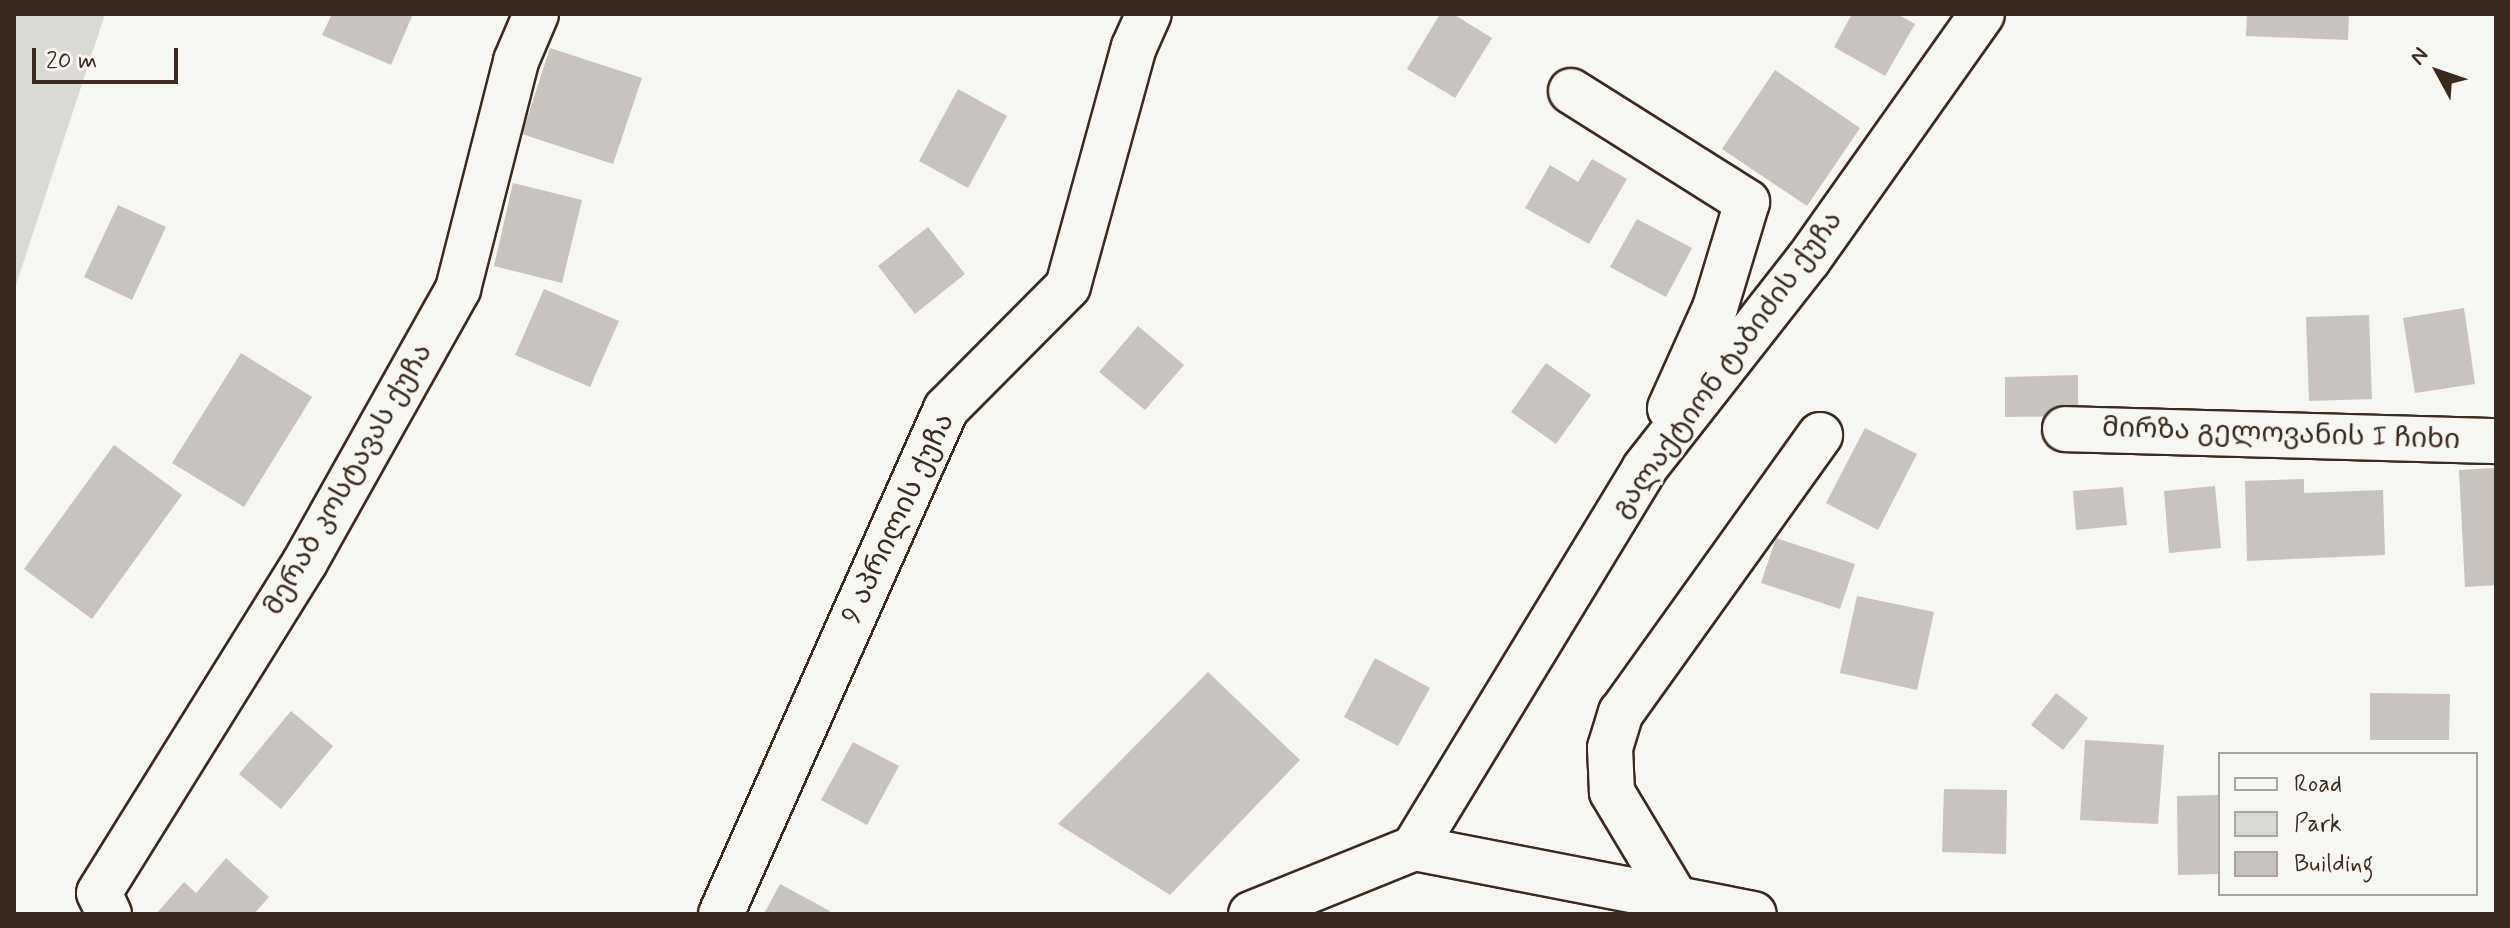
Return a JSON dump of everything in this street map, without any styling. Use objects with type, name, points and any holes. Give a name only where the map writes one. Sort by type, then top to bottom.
[{"type":"street","name":"მერაბ კოსტავას ქუჩა","points":[[109,914],[99,893],[305,562],[458,289],[516,61],[536,14]]},
{"type":"street","name":"9 აპრილის ქუჩა","points":[[721,914],[946,409],[1068,286],[1134,47],[1149,14]]},
{"type":"street","name":"გალაქტიონ ტაბიძის ქუჩა","points":[[1414,848],[1644,469],[1808,260],[1982,14]]},
{"type":"street","points":[[1571,91],[1747,202],[1715,308],[1644,469]]},
{"type":"street","name":"მირზა გელოვანის I ჩიხი","points":[[2065,429],[2496,441]]},
{"type":"street","points":[[1676,899],[1612,792],[1610,748],[1621,713],[1820,435]]},
{"type":"street","points":[[1251,914],[1414,848],[1754,914]]},
{"type":"green space","points":[[14,14],[105,14],[14,291]]},
{"type":"building","points":[[332,14],[413,14],[391,65],[322,35]]},
{"type":"building","points":[[1440,14],[1453,14],[1492,38],[1455,98],[1407,69]]},
{"type":"building","points":[[1852,14],[1897,14],[1915,24],[1885,76],[1834,47]]},
{"type":"building","points":[[2247,14],[2349,14],[2348,40],[2246,36]]},
{"type":"building","points":[[550,48],[642,78],[613,164],[522,134]]},
{"type":"building","points":[[1775,70],[1860,128],[1807,206],[1722,149]]},
{"type":"building","points":[[958,89],[1007,116],[968,188],[919,161]]},
{"type":"building","points":[[1592,159],[1627,179],[1589,244],[1525,208],[1550,165],[1578,182]]},
{"type":"building","points":[[513,183],[582,200],[562,283],[494,266]]},
{"type":"building","points":[[118,205],[166,227],[132,300],[84,277]]},
{"type":"building","points":[[1637,219],[1692,248],[1666,297],[1610,267]]},
{"type":"building","points":[[928,227],[965,274],[915,314],[878,266]]},
{"type":"building","points":[[544,289],[619,321],[590,387],[515,355]]},
{"type":"building","points":[[2464,308],[2475,384],[2415,393],[2403,318]]},
{"type":"building","points":[[2369,315],[2372,399],[2309,401],[2306,317]]},
{"type":"building","points":[[1138,326],[1184,365],[1145,410],[1099,372]]},
{"type":"building","points":[[241,353],[312,397],[244,507],[172,463]]},
{"type":"building","points":[[1546,363],[1591,395],[1556,444],[1511,412]]},
{"type":"building","points":[[2078,375],[2078,416],[2005,417],[2005,377]]},
{"type":"building","points":[[1865,428],[1917,454],[1878,530],[1826,503]]},
{"type":"building","points":[[114,445],[182,495],[92,619],[24,569]]},
{"type":"building","points":[[2496,468],[2496,585],[2465,587],[2459,470]]},
{"type":"building","points":[[2304,479],[2304,493],[2383,490],[2385,555],[2247,561],[2245,481]]},
{"type":"building","points":[[2215,486],[2221,548],[2169,553],[2164,491]]},
{"type":"building","points":[[2123,487],[2127,525],[2076,530],[2073,491]]},
{"type":"building","points":[[1776,538],[1855,564],[1840,609],[1761,583]]},
{"type":"building","points":[[1857,596],[1934,612],[1917,690],[1840,673]]},
{"type":"building","points":[[1375,658],[1430,688],[1398,746],[1344,717]]},
{"type":"building","points":[[1208,672],[1300,760],[1170,895],[1058,824]]},
{"type":"building","points":[[2056,693],[2088,718],[2063,750],[2031,725]]},
{"type":"building","points":[[2370,693],[2450,694],[2449,740],[2370,740]]},
{"type":"building","points":[[291,711],[333,746],[281,809],[239,774]]},
{"type":"building","points":[[2085,740],[2164,745],[2158,824],[2080,820]]},
{"type":"building","points":[[853,742],[899,766],[867,825],[821,800]]},
{"type":"building","points":[[1944,789],[2007,790],[2006,854],[1942,852]]},
{"type":"building","points":[[2218,795],[2218,874],[2178,875],[2177,796]]},
{"type":"building","points":[[226,858],[269,897],[254,914],[156,914],[184,882],[196,893]]},
{"type":"building","points":[[780,884],[830,911],[828,914],[764,914]]}]
